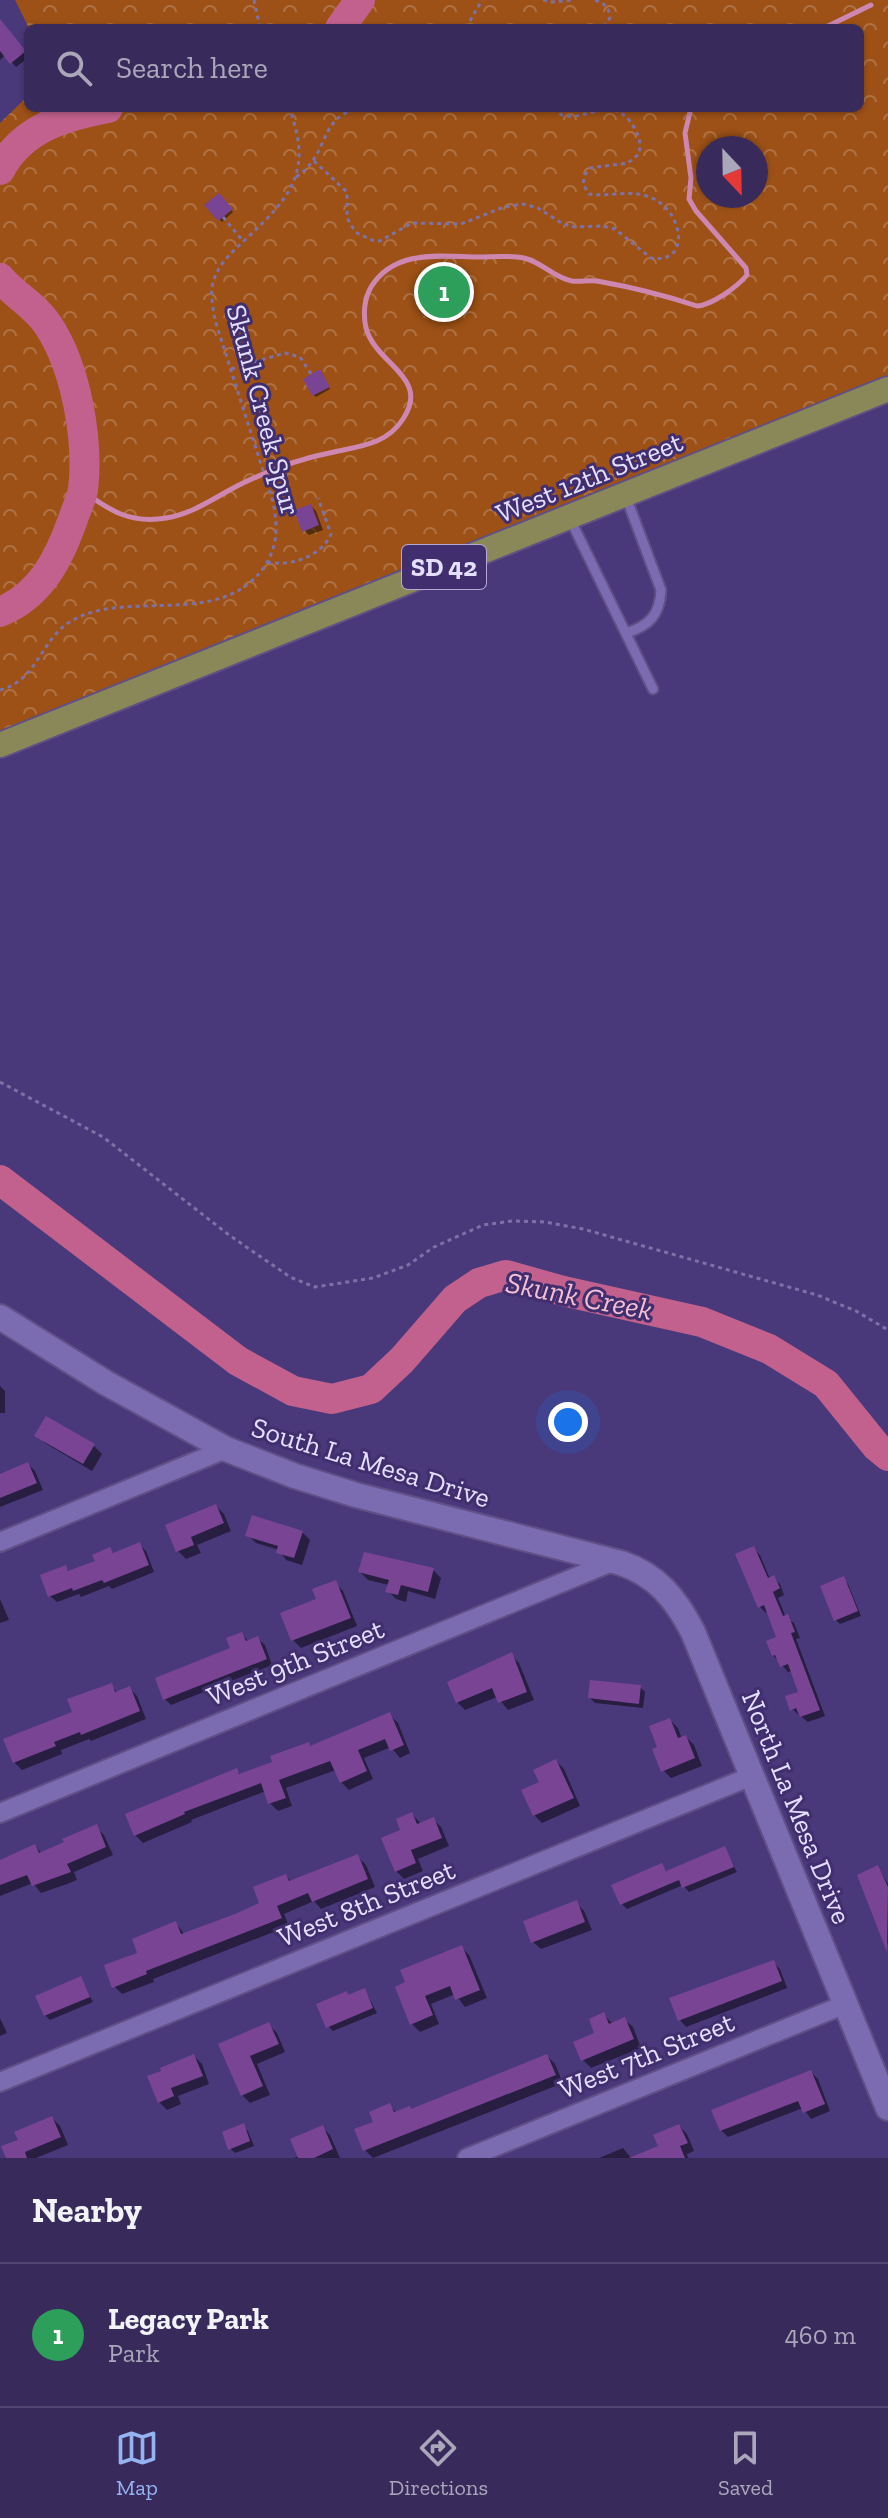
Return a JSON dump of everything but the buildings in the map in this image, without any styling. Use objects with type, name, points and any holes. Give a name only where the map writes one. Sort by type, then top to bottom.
[{"type":"main road","name":"West 12th Street","points":[[0,745],[888,389]]},
{"type":"street","name":"South La Mesa Drive","points":[[0,1317],[106,1383],[226,1449],[295,1476],[356,1495],[612,1562]]},
{"type":"street","points":[[0,1542],[226,1449]]},
{"type":"street","name":"North La Mesa Drive","points":[[612,1562],[637,1569],[656,1581],[682,1610],[888,2108]]},
{"type":"street","name":"West 9th Street","points":[[0,1813],[612,1562]]},
{"type":"street","name":"West 8th Street","points":[[0,2082],[752,1776]]},
{"type":"street","name":"West 7th Street","points":[[467,2158],[846,2004]]},
{"type":"lane","points":[[625,495],[661,590],[661,606],[654,618],[641,628],[626,633]]},
{"type":"lane","points":[[569,517],[653,689]]},
{"type":"path","points":[[254,0],[259,24]]},
{"type":"path","points":[[468,24],[482,0]]},
{"type":"path","points":[[543,0],[572,0]]},
{"type":"path","points":[[595,0],[610,11],[606,24]]},
{"type":"path","name":"Skunk Creek Spur","points":[[291,112],[300,155],[296,177],[278,209],[224,261],[212,291],[215,320],[273,502],[277,526],[267,562],[287,563],[321,551],[331,534],[329,519],[318,498]]},
{"type":"path","points":[[296,177],[314,161],[341,112]]},
{"type":"path","points":[[338,118],[349,112]]},
{"type":"path","points":[[559,112],[568,117],[587,112]]},
{"type":"path","points":[[314,161],[347,192],[350,224],[357,233],[374,241],[380,241],[412,223],[461,224],[504,207],[523,204],[533,205],[563,224],[615,229],[651,258],[667,256],[678,241],[678,226],[671,210],[646,195],[589,194],[583,184],[590,168],[628,163],[639,154],[639,137],[633,125],[615,112]]},
{"type":"path","points":[[223,217],[243,241]]},
{"type":"path","points":[[230,370],[285,353],[300,357],[311,374]]},
{"type":"path","points":[[0,690],[27,676],[51,638],[62,627],[85,614],[212,601],[247,585],[267,562]]},
{"type":"path","points":[[0,1082],[103,1137],[229,1235],[290,1277],[315,1287],[373,1278],[408,1265],[434,1247],[483,1225],[512,1221],[545,1222],[583,1229],[817,1295],[856,1311],[888,1330]]},
{"type":"green space","points":[[15,0],[888,0],[888,389],[0,746],[0,123],[24,100],[24,112],[864,112],[864,24],[27,24]]},
{"type":"waterway","name":"Skunk Creek","points":[[343,24],[360,0]]},
{"type":"waterway","points":[[832,24],[871,5]]},
{"type":"waterway","name":"Skunk Creek","points":[[0,170],[9,156],[33,134],[61,120],[90,112]]},
{"type":"waterway","points":[[83,491],[131,517],[166,518],[194,509],[272,470],[363,446],[389,434],[403,419],[410,405],[410,392],[399,372],[372,341],[366,328],[365,307],[371,287],[381,275],[404,261],[432,256],[518,257],[566,279],[622,286],[697,306],[724,295],[747,275],[746,268],[689,199],[691,178],[685,133],[690,112]]},
{"type":"waterway","name":"Skunk Creek","points":[[0,278],[43,318],[58,342],[73,382],[84,449],[83,490],[55,562],[27,596],[0,612]]},
{"type":"waterway","name":"Skunk Creek","points":[[0,1180],[238,1361],[293,1391],[332,1399],[371,1389],[402,1360],[455,1299],[479,1283],[506,1275],[702,1322],[769,1349],[826,1384],[877,1447],[888,1456]]},
{"type":"place","name":"Legacy Park","points":[[444,292]]}]
